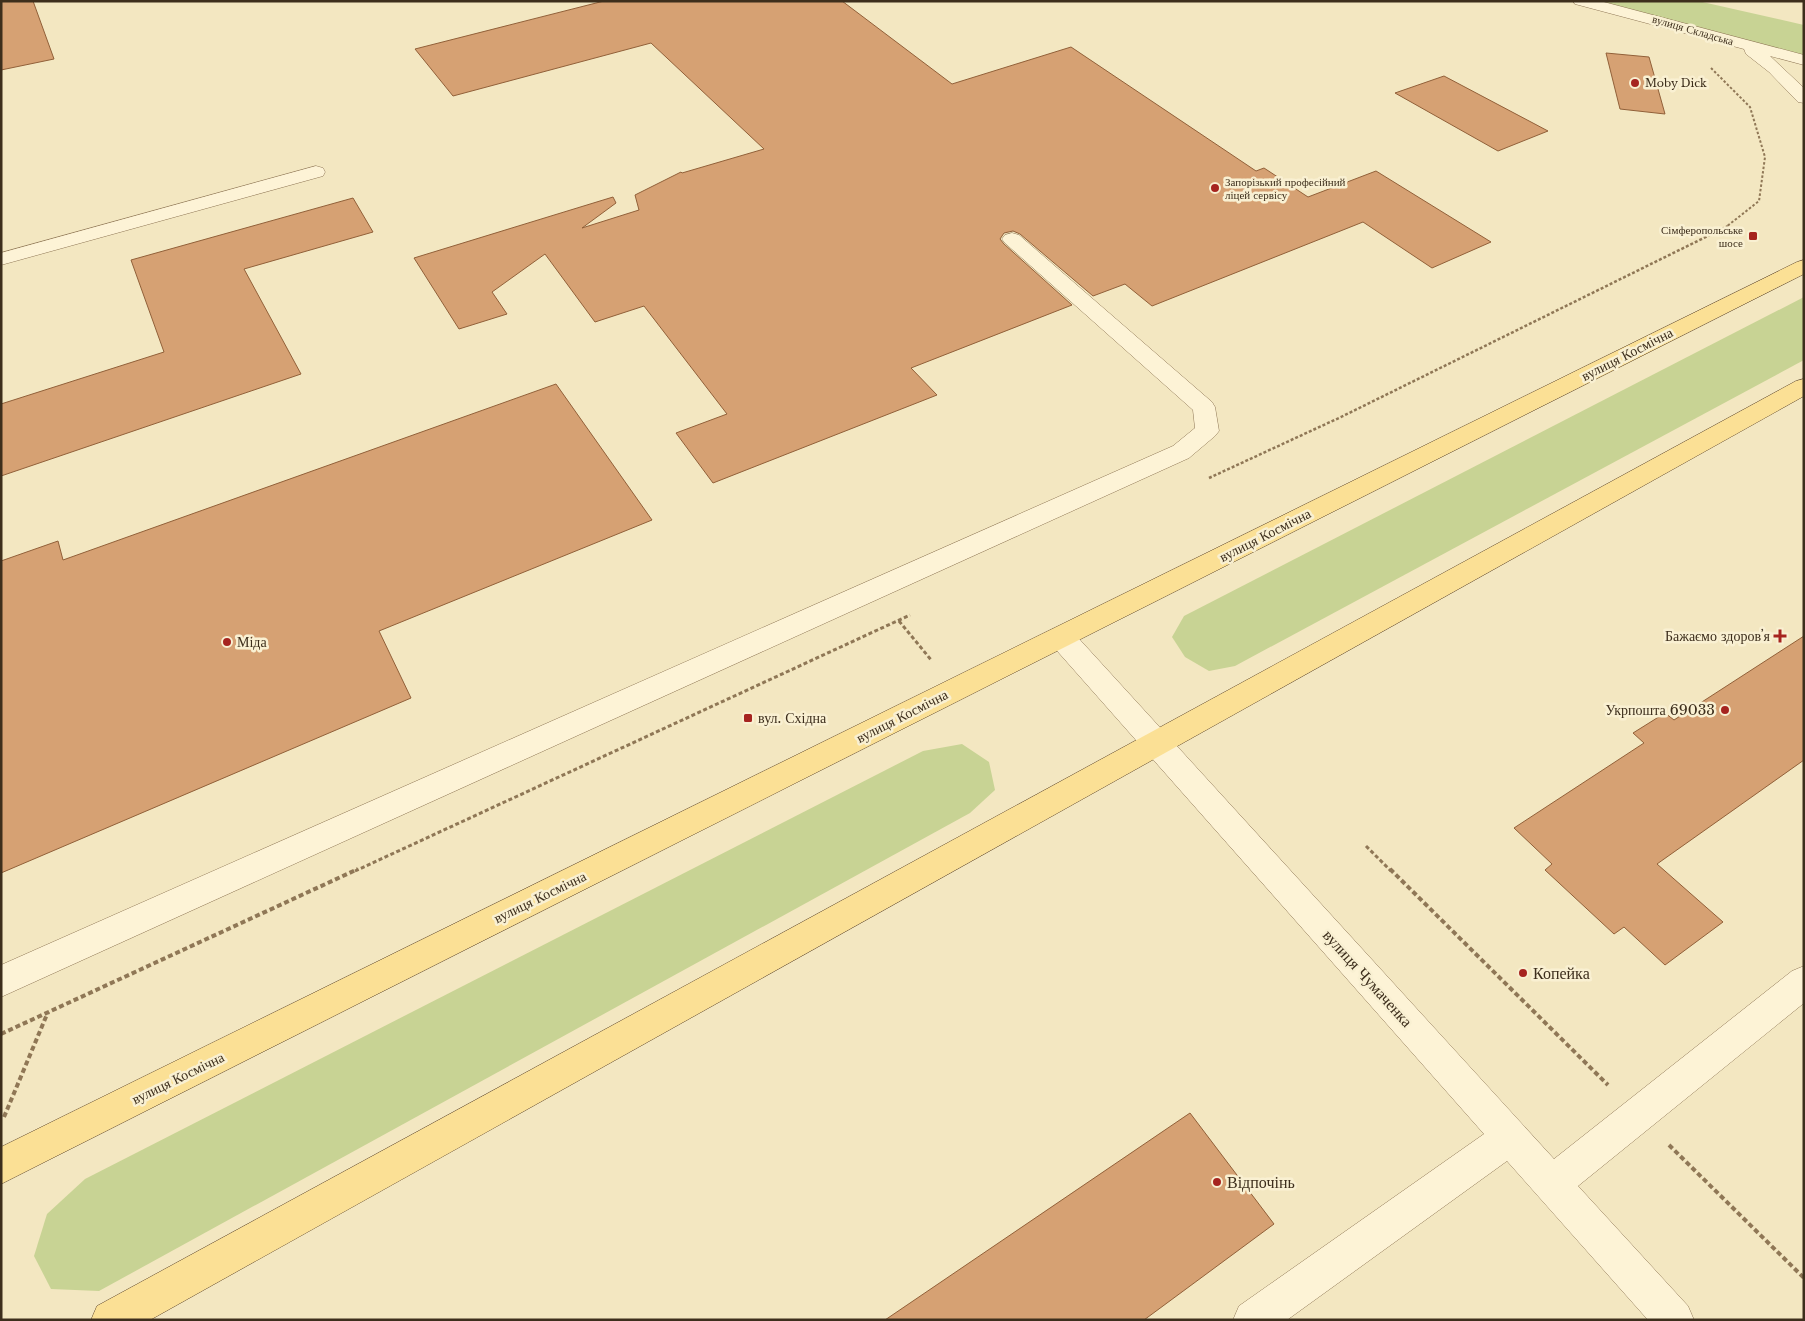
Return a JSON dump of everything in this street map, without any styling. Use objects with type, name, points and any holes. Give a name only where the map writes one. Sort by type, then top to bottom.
[{"type":"main road","name":"вулиця Космічна","points":[[1,1166],[1804,266]]},
{"type":"main road","points":[[111,1320],[1804,386]]},
{"type":"street","name":"вулиця Складська","points":[[1581,1],[1667,22],[1804,60]]},
{"type":"street","points":[[1745,45],[1775,68],[1804,98]]},
{"type":"street","points":[[1,259],[316,172]]},
{"type":"street","points":[[1,981],[1182,452],[1207,430],[1204,407],[1012,239]]},
{"type":"street","name":"вулиця Чумаченка","points":[[1061,637],[1674,1320]]},
{"type":"street","points":[[1552,1184],[1804,982]]},
{"type":"street","points":[[1252,1320],[1510,1137]]},
{"type":"path","points":[[899,621],[936,666]]},
{"type":"path","points":[[1366,846],[1804,1278]]},
{"type":"path","points":[[1,1123],[49,1012]]},
{"type":"green space","points":[[1581,1],[1698,1],[1804,25],[1804,55]]},
{"type":"green space","points":[[1804,297],[1804,360],[1235,666],[1209,671],[1185,657],[1172,637],[1184,616]]},
{"type":"green space","points":[[962,744],[989,762],[995,790],[970,813],[99,1291],[51,1289],[34,1256],[47,1214],[85,1179],[923,751]]},
{"type":"building","points":[[1,1],[33,1],[54,59],[1,70]]},
{"type":"building","points":[[604,1],[842,1],[952,84],[1071,47],[1256,171],[1264,168],[1308,197],[1376,171],[1491,242],[1432,268],[1363,222],[1152,306],[1125,284],[1093,296],[1020,234],[1013,231],[1004,233],[1000,239],[1004,244],[1072,305],[911,368],[937,395],[713,483],[676,433],[727,414],[644,306],[595,322],[545,254],[492,292],[507,314],[459,329],[414,258],[613,197],[616,203],[582,228],[639,210],[635,195],[681,172],[764,149],[651,43],[453,96],[415,49]]},
{"type":"building","name":"Moby Dick","points":[[1606,53],[1649,57],[1665,114],[1620,109]]},
{"type":"building","points":[[1444,76],[1548,131],[1498,151],[1395,93]]},
{"type":"building","points":[[353,198],[373,232],[244,269],[301,374],[1,476],[1,404],[164,352],[131,260]]},
{"type":"building","points":[[556,384],[652,520],[379,631],[411,698],[1,873],[1,561],[58,541],[63,560]]},
{"type":"building","points":[[1804,636],[1804,760],[1657,864],[1723,922],[1665,965],[1624,927],[1614,934],[1545,870],[1552,864],[1514,828],[1644,743],[1633,733],[1665,713],[1674,720]]},
{"type":"building","points":[[1190,1113],[1274,1224],[1144,1320],[885,1320]]},
{"type":"place","name":"Moby Dick","points":[[1635,83]]},
{"type":"place","name":"Запорізький професійний ліцей сервісу","points":[[1215,188]]},
{"type":"place","name":"Сімферопольське шосе","points":[[1753,236]]},
{"type":"place","name":"Бажаємо здоровʼя","points":[[1780,636]]},
{"type":"place","name":"Міда","points":[[227,642]]},
{"type":"place","name":"Укрпошта 69033","points":[[1725,710]]},
{"type":"place","name":"вул. Східна","points":[[748,718]]},
{"type":"place","name":"Копейка","points":[[1523,973]]},
{"type":"place","name":"Відпочінь","points":[[1217,1182]]}]
